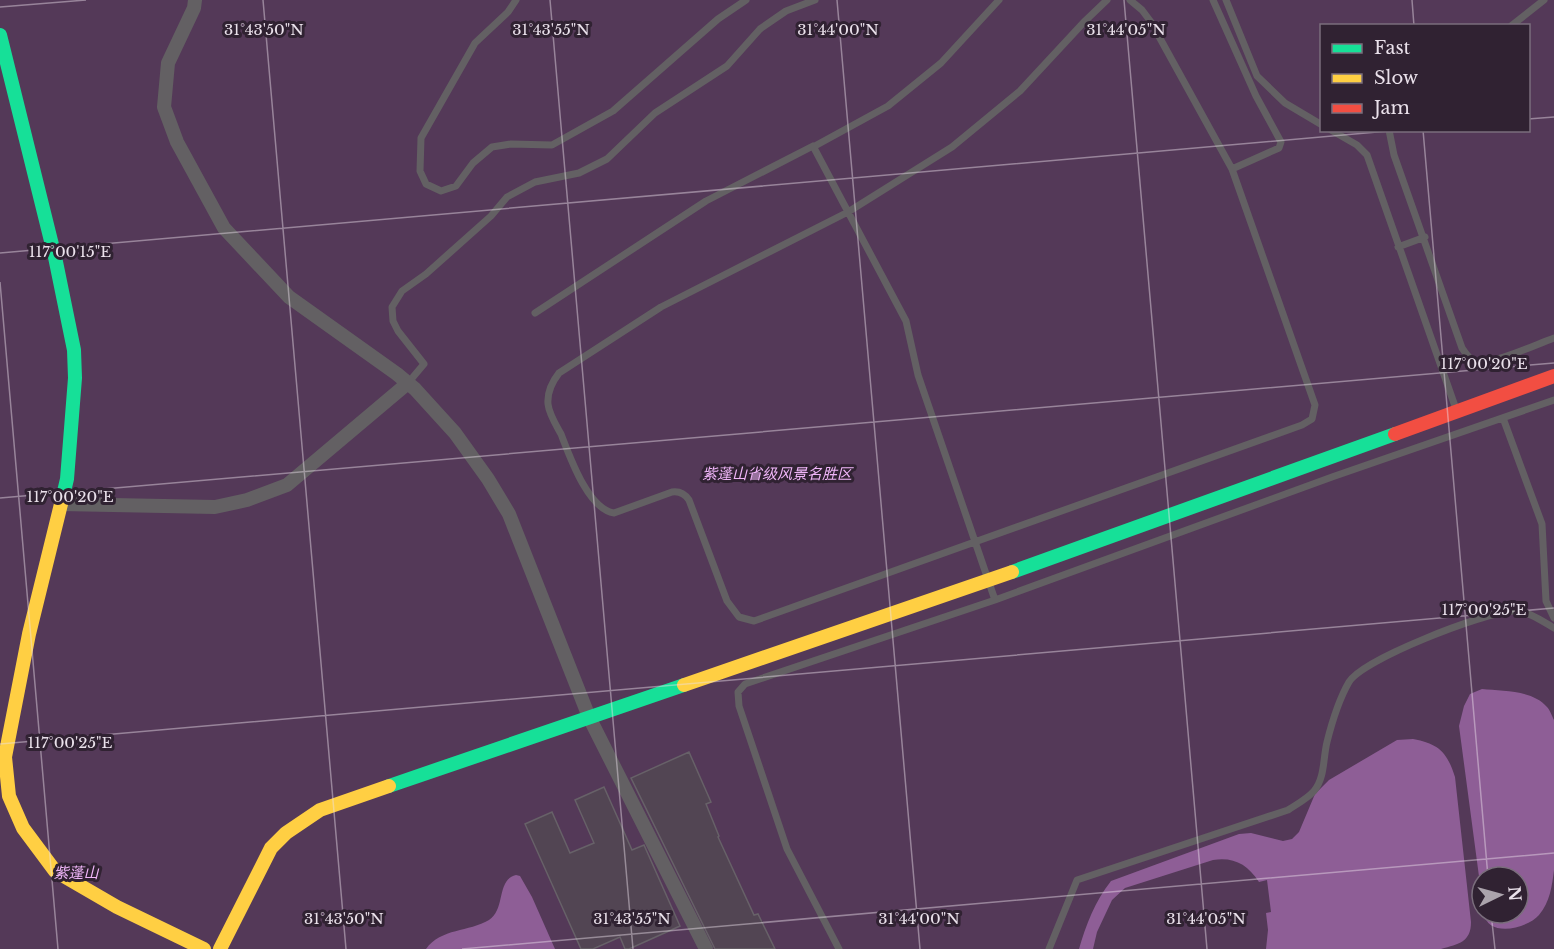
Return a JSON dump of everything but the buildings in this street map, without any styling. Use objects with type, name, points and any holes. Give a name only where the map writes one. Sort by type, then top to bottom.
[{"type":"street","points":[[195,0],[168,63],[164,107],[182,152],[225,228],[289,297],[408,383],[455,433],[488,479],[509,514],[589,717],[706,949]]},
{"type":"street","points":[[0,35],[55,257],[74,350],[74,408],[67,479],[28,634],[12,715],[5,757],[9,796],[23,828],[55,871],[117,907],[204,949]]},
{"type":"street","points":[[220,949],[271,848],[286,833],[320,810],[988,581],[1456,412],[1481,414],[1554,376]]},
{"type":"street","points":[[61,504],[215,507],[247,500],[287,485],[408,383]]},
{"type":"lane","points":[[516,0],[508,12],[475,43],[421,138],[420,171],[426,184],[441,191],[456,186],[473,163],[492,147],[511,144],[552,145],[613,111],[718,19],[746,0]]},
{"type":"lane","points":[[408,383],[424,364],[393,321],[392,307],[402,291],[426,274],[491,216],[507,197],[535,182],[579,173],[607,159],[655,113],[727,66],[760,29],[786,10],[815,0]]},
{"type":"lane","points":[[535,313],[706,201],[888,106],[941,63],[999,0]]},
{"type":"lane","points":[[1107,0],[1020,92],[952,147],[848,212],[661,307],[559,374],[550,389],[548,406],[580,480],[603,509],[610,513],[620,512],[674,492],[682,493],[687,497],[727,601],[739,617],[754,621],[1302,425],[1312,419],[1315,405],[1233,169],[1151,22],[1143,10],[1130,0]]},
{"type":"lane","points":[[1213,0],[1256,96],[1281,142],[1279,148],[1233,169]]},
{"type":"lane","points":[[1226,0],[1257,76],[1285,103],[1320,124]]},
{"type":"lane","points":[[1513,24],[1544,0]]},
{"type":"lane","points":[[1334,132],[1357,146],[1366,155],[1456,412]]},
{"type":"lane","points":[[1389,132],[1394,155],[1425,237],[1462,348],[1468,358],[1475,362],[1488,363],[1554,338]]},
{"type":"lane","points":[[813,147],[906,321],[918,375],[995,600]]},
{"type":"lane","points":[[1398,247],[1425,237]]},
{"type":"lane","points":[[839,949],[787,849],[739,706],[738,692],[745,684],[995,600],[1481,414],[1503,418],[1554,400]]},
{"type":"lane","points":[[1503,418],[1542,524],[1546,601],[1554,618]]},
{"type":"lane","points":[[1049,949],[1077,880],[1288,810],[1309,796],[1319,783],[1334,716],[1344,692],[1356,675],[1380,659],[1406,646],[1447,631],[1512,611],[1532,616],[1554,628]]},
{"type":"green space","name":"紫蓬山省级风景名胜区","points":[[0,0],[1554,0],[1554,949],[0,949]]},
{"type":"shaded area","points":[[1482,689],[1526,694],[1541,701],[1554,720],[1554,870],[1546,905],[1539,915],[1530,922],[1530,865],[1477,865],[1459,726],[1470,694]]},
{"type":"shaded area","points":[[1413,739],[1441,750],[1449,761],[1455,777],[1470,913],[1469,934],[1463,941],[1441,949],[1266,949],[1268,930],[1266,913],[1271,912],[1267,880],[1259,882],[1245,866],[1221,859],[1125,888],[1112,900],[1097,932],[1093,949],[1079,949],[1092,913],[1111,881],[1239,834],[1251,833],[1283,841],[1292,839],[1299,832],[1315,794],[1329,780],[1397,740]]},
{"type":"shaded area","points":[[516,875],[520,876],[532,897],[555,949],[426,949],[439,937],[489,920],[498,909],[506,883]]},
{"type":"shaded area","points":[[1491,925],[1523,925],[1508,929]]},
{"type":"traffic: fast","points":[[0,35],[55,257],[74,350],[75,378],[67,479],[62,500]]},
{"type":"traffic: fast","points":[[1012,572],[1395,434]]},
{"type":"traffic: fast","points":[[389,786],[684,685]]},
{"type":"traffic: slow","points":[[62,500],[29,634],[5,757],[9,796],[23,828],[55,871],[117,907],[204,949]]},
{"type":"traffic: slow","points":[[684,685],[1012,572]]},
{"type":"traffic: slow","points":[[220,949],[271,848],[286,833],[320,810],[389,786]]},
{"type":"traffic: jam","points":[[1395,434],[1554,376]]},
{"type":"park label","name":"紫蓬山","points":[[76,873]]}]
